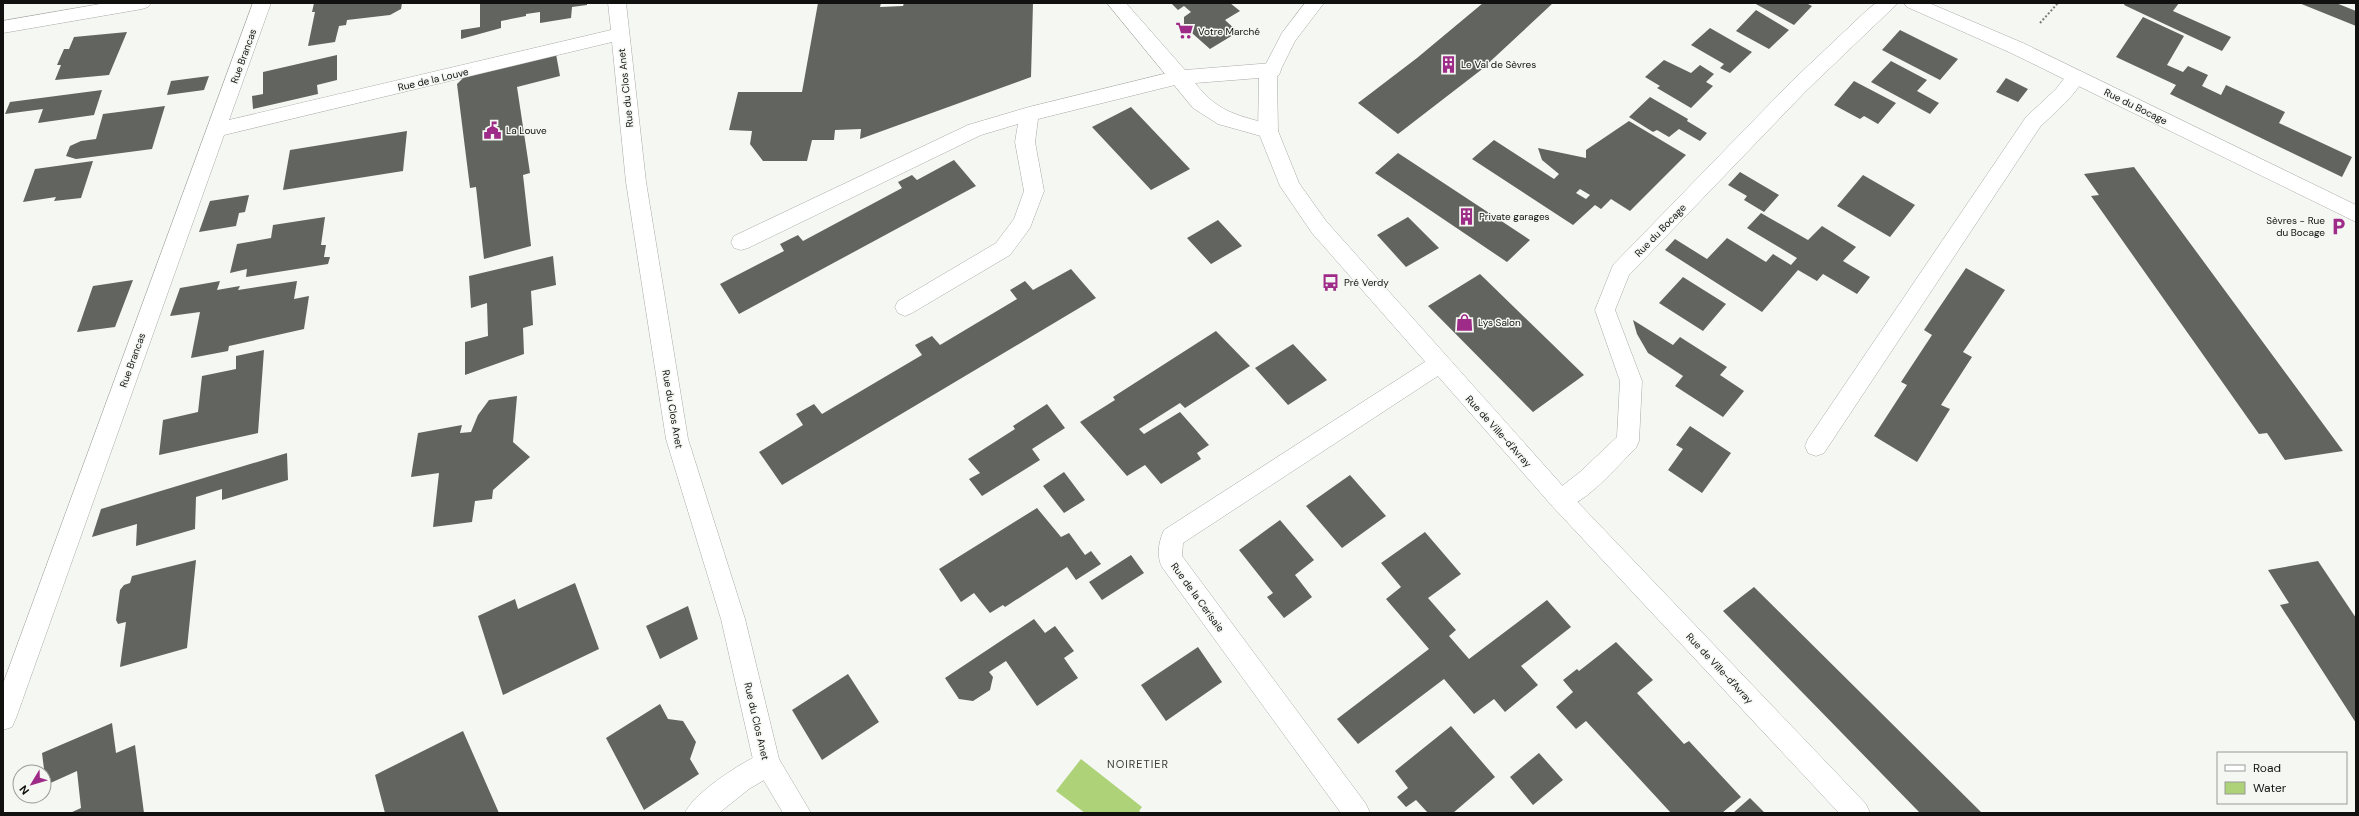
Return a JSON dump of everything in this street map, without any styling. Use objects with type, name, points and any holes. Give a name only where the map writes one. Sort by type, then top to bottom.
[{"type":"street","points":[[3,27],[142,3]]},
{"type":"street","name":"Rue Brancas","points":[[3,718],[262,3]]},
{"type":"street","points":[[617,3],[620,34]]},
{"type":"street","points":[[1116,3],[1180,77],[1200,103],[1225,119],[1268,131]]},
{"type":"street","name":"Rue de Ville-d'Avray","points":[[1314,3],[1288,38],[1268,77],[1268,131],[1290,186],[1319,227],[1561,500],[1857,813]]},
{"type":"street","name":"Rue du Bocage","points":[[1561,500],[1588,479],[1628,441],[1630,381],[1605,310],[1620,271],[1799,86],[1872,15],[1890,3]]},
{"type":"street","name":"Rue du Bocage","points":[[1913,3],[2017,48],[2356,214]]},
{"type":"street","name":"Rue de la Louve","points":[[216,130],[620,34]]},
{"type":"street","name":"Rue du Clos Anet","points":[[620,34],[636,182],[677,439],[733,618],[767,764],[798,813]]},
{"type":"street","points":[[741,242],[975,130],[1029,114],[1180,77],[1272,70]]},
{"type":"street","points":[[1816,446],[2033,122],[2063,94],[2076,77]]},
{"type":"street","points":[[905,307],[1003,249],[1023,222],[1034,191],[1026,142],[1029,114]]},
{"type":"street","name":"Rue de la Cerisaie","points":[[1357,813],[1170,559],[1172,537],[1439,364]]},
{"type":"street","points":[[698,813],[740,780],[767,764]]},
{"type":"water","points":[[1081,759],[1142,807],[1139,811],[1142,813],[1085,813],[1056,791]]},
{"type":"building","points":[[314,3],[402,3],[401,9],[390,15],[347,20],[346,25],[339,26],[335,42],[308,46],[315,12],[312,12]]},
{"type":"building","points":[[480,3],[587,3],[587,5],[572,7],[571,18],[540,23],[540,12],[526,14],[526,16],[501,21],[501,28],[461,39],[461,30],[480,27]]},
{"type":"building","points":[[818,3],[881,3],[880,7],[903,6],[904,3],[1033,3],[1031,77],[860,139],[861,129],[835,130],[834,140],[812,140],[807,161],[763,161],[750,144],[752,131],[729,130],[738,92],[802,92]]},
{"type":"building","points":[[1171,3],[1230,3],[1240,11],[1225,20],[1238,32],[1210,49],[1184,26],[1184,17],[1191,12],[1184,6],[1178,10]]},
{"type":"building","name":"Le Val de Sèvres","points":[[1483,3],[1553,3],[1481,70],[1398,134],[1358,103],[1417,58]]},
{"type":"building","points":[[1754,3],[1806,3],[1812,6],[1794,25]]},
{"type":"building","points":[[2125,3],[2179,3],[2173,11],[2231,37],[2222,51],[2124,5]]},
{"type":"building","points":[[2299,3],[2336,3],[2356,11],[2356,26]]},
{"type":"building","points":[[1756,10],[1789,30],[1769,49],[1736,31]]},
{"type":"building","points":[[2143,17],[2184,36],[2167,65],[2183,72],[2188,66],[2208,75],[2202,86],[2221,95],[2226,85],[2285,112],[2279,123],[2352,157],[2342,177],[2170,94],[2176,85],[2116,57]]},
{"type":"building","points":[[1710,28],[1752,52],[1730,73],[1720,68],[1724,64],[1691,45]]},
{"type":"building","points":[[1900,30],[1958,59],[1940,80],[1882,50]]},
{"type":"building","points":[[127,32],[109,75],[55,80],[61,65],[57,65],[64,49],[69,49],[74,37]]},
{"type":"building","name":"La Louve","points":[[556,54],[560,76],[517,87],[530,173],[523,175],[531,246],[484,259],[476,187],[470,188],[457,84],[466,75]]},
{"type":"building","points":[[337,55],[337,80],[317,85],[318,94],[253,109],[252,96],[263,94],[263,72]]},
{"type":"building","points":[[1664,60],[1691,73],[1700,65],[1714,74],[1706,82],[1713,86],[1691,108],[1657,88],[1660,86],[1645,77]]},
{"type":"building","points":[[1891,61],[1927,80],[1917,91],[1939,103],[1930,114],[1871,82]]},
{"type":"building","points":[[209,76],[204,90],[167,95],[171,81]]},
{"type":"building","points":[[2006,78],[2028,89],[2018,102],[1996,92]]},
{"type":"building","points":[[1854,81],[1896,103],[1878,124],[1864,116],[1860,119],[1834,105]]},
{"type":"building","points":[[102,90],[94,115],[38,123],[43,109],[5,114],[10,102]]},
{"type":"building","points":[[1650,97],[1688,119],[1687,121],[1707,133],[1700,141],[1679,129],[1669,137],[1657,130],[1653,132],[1629,117]]},
{"type":"building","points":[[165,106],[152,149],[76,159],[66,156],[70,146],[81,141],[96,139],[103,114]]},
{"type":"building","points":[[1131,107],[1190,169],[1151,190],[1092,127]]},
{"type":"building","points":[[1629,121],[1686,155],[1630,211],[1611,199],[1601,209],[1595,205],[1573,225],[1472,159],[1494,140],[1554,179],[1559,174],[1542,160],[1538,148],[1586,158],[1586,150]],"holes":[[[1580,189],[1590,195],[1586,199],[1576,193]]]},
{"type":"building","points":[[407,131],[403,171],[283,190],[290,150]]},
{"type":"building","name":"Private garages","points":[[1398,153],[1530,240],[1507,262],[1375,173]]},
{"type":"building","points":[[954,160],[976,186],[739,314],[720,284],[784,251],[780,244],[798,235],[803,241],[902,188],[898,182],[912,175],[917,180]]},
{"type":"building","points":[[93,161],[81,198],[54,201],[56,197],[23,202],[35,169]]},
{"type":"building","points":[[2134,167],[2343,451],[2285,460],[2267,433],[2259,434],[2091,196],[2099,195],[2084,174]]},
{"type":"building","points":[[1740,172],[1779,195],[1764,212],[1744,200],[1747,196],[1728,185]]},
{"type":"building","points":[[1863,175],[1915,205],[1890,237],[1837,206]]},
{"type":"building","points":[[249,195],[245,212],[239,213],[236,226],[199,232],[210,201]]},
{"type":"building","points":[[1761,213],[1808,240],[1822,226],[1856,247],[1843,261],[1870,277],[1857,294],[1823,274],[1817,281],[1798,270],[1762,312],[1665,250],[1675,239],[1707,259],[1727,238],[1766,262],[1773,254],[1791,265],[1797,258],[1747,228]]},
{"type":"building","points":[[325,217],[321,245],[326,245],[324,257],[330,257],[328,264],[246,277],[247,269],[230,273],[237,244],[271,238],[273,225]]},
{"type":"building","points":[[1408,217],[1439,248],[1406,267],[1377,235]]},
{"type":"building","points":[[1218,220],[1242,246],[1211,264],[1187,238]]},
{"type":"building","points":[[553,256],[556,285],[531,291],[533,325],[523,328],[524,354],[465,375],[465,342],[488,336],[487,303],[471,308],[469,276]]},
{"type":"building","points":[[1966,268],[2005,290],[1963,352],[1972,357],[1941,405],[1950,409],[1917,462],[1874,436],[1907,385],[1901,382],[1932,335],[1924,330]]},
{"type":"building","points":[[1071,269],[1096,298],[782,485],[759,452],[803,425],[796,414],[814,404],[822,414],[922,355],[915,345],[932,336],[940,345],[1017,299],[1010,290],[1025,281],[1033,290]]},
{"type":"building","points":[[1480,274],[1584,375],[1533,412],[1428,306]]},
{"type":"building","points":[[1683,277],[1726,304],[1703,331],[1659,303]]},
{"type":"building","points":[[133,280],[115,327],[77,332],[93,286]]},
{"type":"building","points":[[220,281],[217,290],[240,286],[238,290],[297,281],[294,299],[309,296],[304,329],[229,346],[228,351],[191,358],[200,312],[170,316],[180,288]]},
{"type":"building","points":[[1633,320],[1673,345],[1680,337],[1727,367],[1720,375],[1744,391],[1723,417],[1675,386],[1683,376],[1648,353],[1637,334]]},
{"type":"building","points":[[1216,331],[1250,366],[1185,408],[1180,403],[1139,429],[1144,434],[1180,412],[1209,445],[1197,453],[1201,459],[1161,484],[1145,465],[1127,476],[1080,422],[1115,400],[1113,397]]},
{"type":"building","points":[[1293,344],[1327,380],[1288,405],[1255,368]]},
{"type":"building","points":[[264,350],[258,433],[159,455],[163,420],[198,412],[202,376],[236,369],[236,356]]},
{"type":"building","points":[[517,396],[513,442],[530,457],[493,490],[492,499],[475,501],[472,522],[433,527],[439,473],[411,477],[418,433],[462,425],[460,433],[471,432],[478,415],[489,400]]},
{"type":"building","points":[[1047,404],[1065,428],[1032,449],[1040,460],[982,496],[969,479],[980,473],[968,459],[1015,429],[1013,426]]},
{"type":"building","points":[[1690,426],[1731,453],[1702,493],[1668,470],[1683,449],[1676,445]]},
{"type":"building","points":[[287,453],[288,480],[222,500],[222,489],[196,497],[195,529],[136,546],[137,524],[92,537],[101,509]]},
{"type":"building","points":[[1064,472],[1085,500],[1064,513],[1043,486]]},
{"type":"building","points":[[1350,475],[1386,516],[1342,548],[1306,506]]},
{"type":"building","points":[[1037,508],[1061,537],[1069,533],[1085,555],[1091,551],[1101,564],[1076,580],[1067,567],[1005,607],[1003,605],[990,613],[974,593],[961,602],[939,569]]},
{"type":"building","points":[[1280,520],[1314,560],[1295,575],[1312,597],[1284,618],[1267,597],[1273,593],[1239,550]]},
{"type":"building","points":[[1425,532],[1461,574],[1428,598],[1456,630],[1449,636],[1469,659],[1547,600],[1571,627],[1521,666],[1538,685],[1505,712],[1494,699],[1474,714],[1444,679],[1358,744],[1337,719],[1429,649],[1386,599],[1401,587],[1381,563]]},
{"type":"building","points":[[1131,555],[1144,573],[1102,600],[1089,582]]},
{"type":"building","points":[[196,560],[187,648],[120,667],[126,622],[118,624],[116,620],[120,590],[124,585],[130,583],[132,576]]},
{"type":"building","points":[[2318,561],[2356,618],[2356,723],[2280,605],[2289,603],[2268,570]]},
{"type":"building","points":[[575,583],[599,649],[503,695],[478,616],[515,599],[518,609]]},
{"type":"building","points":[[1754,587],[1982,813],[1920,813],[1723,611]]},
{"type":"building","points":[[688,606],[698,639],[660,659],[646,626]]},
{"type":"building","points":[[1034,619],[1045,633],[1055,626],[1074,651],[1064,658],[1078,678],[1037,706],[1006,661],[989,672],[993,677],[990,690],[973,701],[959,699],[945,678]]},
{"type":"building","points":[[1616,642],[1653,680],[1637,693],[1684,744],[1689,741],[1741,797],[1722,813],[1671,813],[1586,721],[1576,729],[1556,707],[1573,692],[1563,680],[1577,669],[1579,671]]},
{"type":"building","points":[[1198,647],[1222,682],[1166,721],[1141,685]]},
{"type":"building","points":[[848,674],[879,722],[822,760],[792,710]]},
{"type":"building","points":[[660,704],[668,719],[683,721],[696,742],[690,759],[699,774],[644,810],[606,738]]},
{"type":"building","points":[[112,723],[116,753],[135,745],[144,813],[70,813],[81,808],[77,771],[52,782],[52,764],[43,764],[42,753]]},
{"type":"building","points":[[1451,726],[1495,777],[1453,813],[1428,813],[1416,800],[1406,807],[1397,797],[1408,788],[1395,771]]},
{"type":"building","points":[[463,731],[499,813],[385,813],[375,775]]},
{"type":"building","points":[[1539,753],[1563,780],[1533,805],[1510,777]]},
{"type":"building","points":[[1750,798],[1765,813],[1733,813]]},
{"type":"place","name":"Votre Marché","points":[[1185,31]]},
{"type":"place","name":"Le Val de Sèvres","points":[[1448,64]]},
{"type":"place","name":"La Louve","points":[[493,130]]},
{"type":"place","name":"Private garages","points":[[1466,216]]},
{"type":"place","name":"Sèvres - Rue du Bocage","points":[[2338,226]]},
{"type":"place","name":"Pré Verdy","points":[[1331,282]]},
{"type":"place","name":"Lys Salon","points":[[1465,322]]},
{"type":"district","name":"NOIRETIER","points":[[1138,764]]}]
